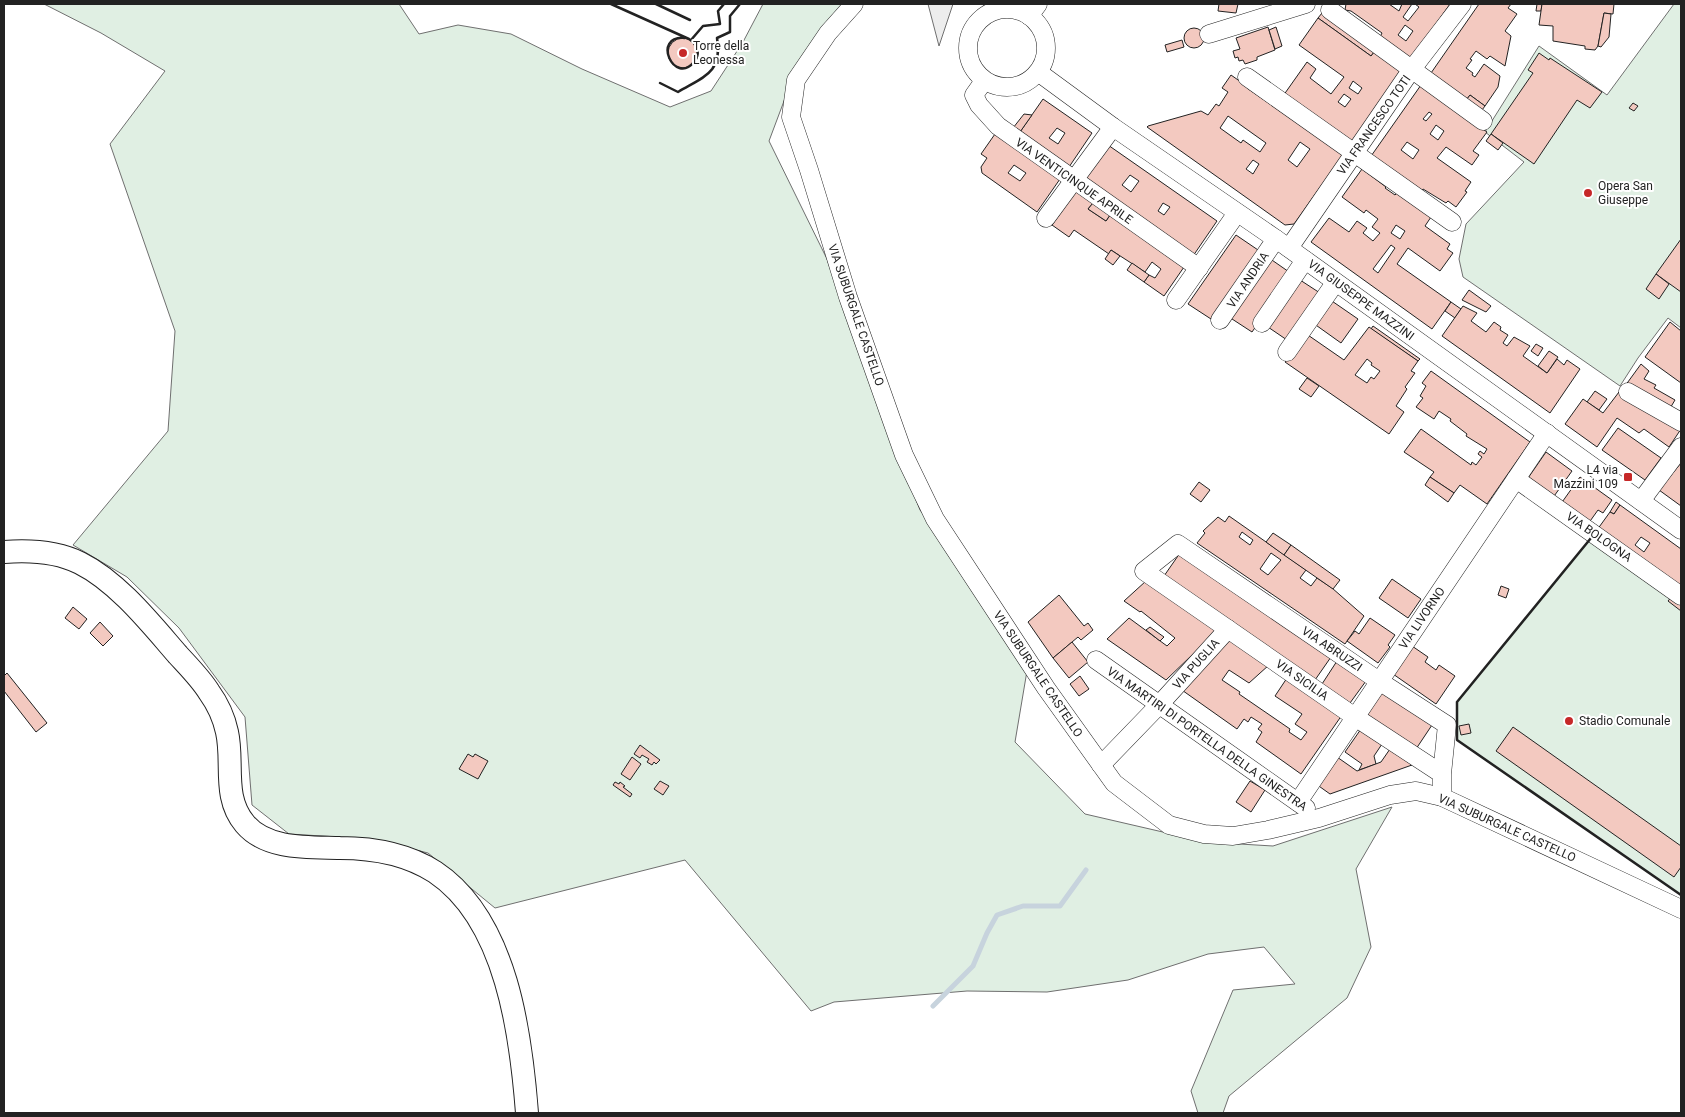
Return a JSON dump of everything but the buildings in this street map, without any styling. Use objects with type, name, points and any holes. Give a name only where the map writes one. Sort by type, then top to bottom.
[{"type":"main road","points":[[4,552],[27,551],[49,553],[80,563],[114,588],[158,633],[209,692],[220,712],[227,732],[232,798],[240,817],[253,831],[272,841],[295,846],[369,849],[400,856],[435,872],[461,894],[482,925],[510,995],[518,1033],[527,1113]]},
{"type":"street","name":"VIA SUBURGALE CASTELLO","points":[[854,4],[828,33],[796,80],[791,117],[848,297],[904,455],[935,519],[1046,688],[1114,783],[1169,825],[1204,834],[1233,836],[1319,818],[1390,795],[1416,791],[1442,797],[1681,909]]},
{"type":"street","points":[[1209,34],[1306,4]]},
{"type":"street","name":"VIA FRANCESCO TOTI","points":[[1282,244],[1353,153],[1412,69],[1462,4]]},
{"type":"street","points":[[1006,9],[1034,10],[1038,25],[1044,36],[1046,48],[1044,61],[1038,72],[1027,82],[1013,87],[998,87],[984,81],[970,62],[967,49],[969,37],[974,26],[983,17],[994,11],[1006,9]]},
{"type":"street","points":[[1330,10],[1483,121]]},
{"type":"street","name":"VIA GIUSEPPE MAZZINI","points":[[1038,72],[1113,127],[1305,260],[1681,530]]},
{"type":"street","points":[[1247,77],[1452,222]]},
{"type":"street","name":"VIA VENTICINQUE APRILE","points":[[984,81],[974,95],[985,113],[998,126],[1198,268]]},
{"type":"street","points":[[1046,218],[1113,127]]},
{"type":"street","points":[[1176,300],[1237,213]]},
{"type":"street","name":"VIA ANDRIA","points":[[1220,320],[1282,244]]},
{"type":"street","points":[[1262,323],[1305,260]]},
{"type":"street","points":[[1287,352],[1335,283]]},
{"type":"street","points":[[1628,392],[1681,422]]},
{"type":"street","name":"VIA LIVORNO","points":[[1298,802],[1547,433]]},
{"type":"street","points":[[1641,501],[1681,447]]},
{"type":"street","name":"VIA BOLOGNA","points":[[1516,479],[1681,596]]},
{"type":"street","name":"VIA ABRUZZI","points":[[1144,571],[1178,544],[1447,725],[1442,774]]},
{"type":"street","name":"VIA SICILIA","points":[[1144,571],[1355,717],[1442,774]]},
{"type":"street","name":"VIA PUGLIA","points":[[1101,765],[1228,629]]},
{"type":"street","name":"VIA MARTIRI DI PORTELLA DELLA GINESTRA","points":[[1096,660],[1319,818]]},
{"type":"street","points":[[1442,774],[1442,797]]},
{"type":"green space","points":[[44,4],[399,4],[419,34],[458,25],[511,34],[582,69],[670,107],[711,91],[743,42],[763,4],[852,4],[793,77],[769,141],[827,259],[865,369],[920,510],[1030,653],[1015,742],[1085,814],[1206,842],[1273,846],[1392,807],[1356,869],[1371,947],[1347,998],[1229,1096],[1223,1113],[1198,1113],[1191,1091],[1233,990],[1295,984],[1264,947],[1208,954],[1128,980],[1047,992],[967,991],[834,1002],[811,1011],[685,860],[495,908],[428,853],[372,839],[289,834],[252,805],[245,717],[179,628],[127,577],[73,545],[168,431],[175,331],[110,144],[165,71],[101,33]]},
{"type":"green space","name":"Opera San Giuseppe","points":[[1674,4],[1681,4],[1681,328],[1668,318],[1620,386],[1463,277],[1459,259],[1466,224],[1524,162],[1485,132],[1539,46],[1607,95]]},
{"type":"green space","name":"Stadio Comunale","points":[[1591,538],[1681,602],[1681,895],[1457,740],[1457,702]]},
{"type":"shaded area","points":[[928,4],[953,4],[939,46]]},
{"type":"waterway","points":[[933,1006],[973,966],[997,915],[1023,906],[1060,906],[1086,870]]},
{"type":"wall","points":[[611,4],[692,41],[698,53],[696,59],[686,68],[679,68],[669,58],[669,44],[675,39],[685,38]]},
{"type":"wall","points":[[656,4],[690,20]]},
{"type":"wall","points":[[691,40],[703,26],[720,24],[718,11],[724,4]]},
{"type":"wall","points":[[660,83],[678,92],[703,78],[714,67],[717,59],[717,38],[730,32],[730,16],[740,4]]},
{"type":"wall","points":[[1591,538],[1457,702],[1457,740],[1681,895]]},
{"type":"place","name":"Torre della Leonessa","points":[[683,53]]},
{"type":"place","name":"Opera San Giuseppe","points":[[1588,193]]},
{"type":"place","name":"L4 via Mazzini 109","points":[[1628,477]]},
{"type":"place","name":"Stadio Comunale","points":[[1569,721]]}]
